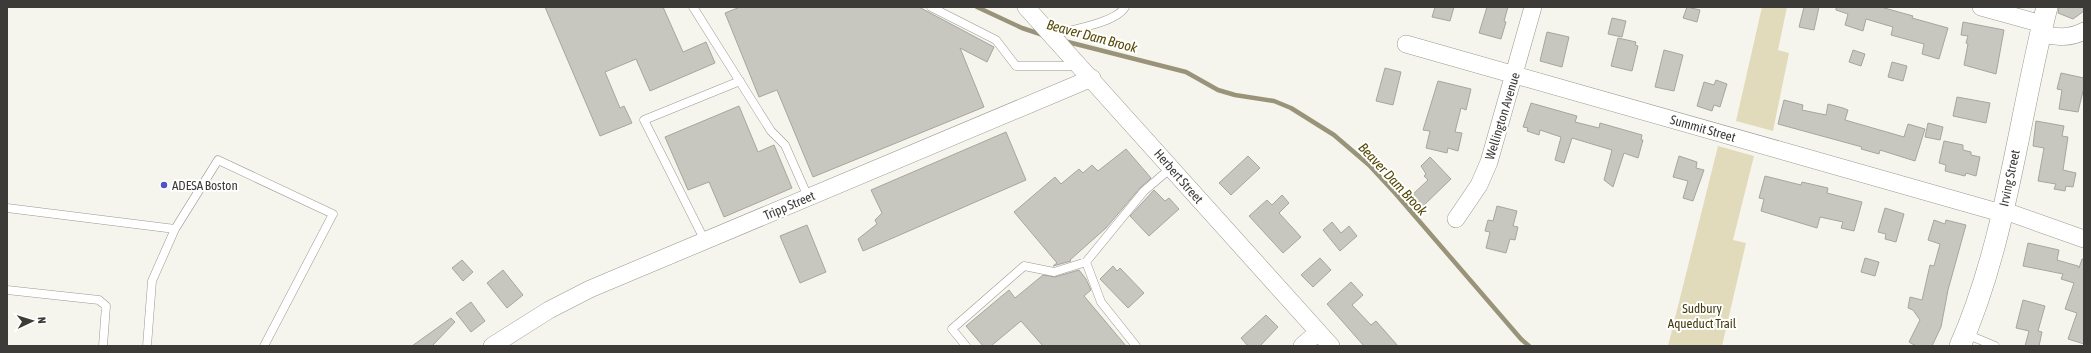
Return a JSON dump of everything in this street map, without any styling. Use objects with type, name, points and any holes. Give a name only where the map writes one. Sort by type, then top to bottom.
[{"type":"street","name":"Wellington Avenue","points":[[1456,219],[1479,186],[1489,162],[1515,75],[1533,7]]},
{"type":"street","points":[[1981,7],[2043,22],[2062,38],[2075,36],[2084,31]]},
{"type":"street","name":"Herbert Street","points":[[1030,11],[1172,167],[1331,346]]},
{"type":"street","name":"Irving Street","points":[[1962,340],[1984,277],[2001,212],[2043,22]]},
{"type":"street","name":"Summit Street","points":[[1406,44],[2001,212],[2084,239]]},
{"type":"street","name":"Tripp Street","points":[[492,346],[568,300],[808,197],[1082,67]]},
{"type":"street","points":[[1302,346],[1318,332]]},
{"type":"lane","points":[[693,7],[771,131],[785,145],[808,197]]},
{"type":"lane","points":[[931,7],[996,40],[1016,66],[1082,67]]},
{"type":"lane","points":[[1052,35],[1105,21],[1122,11],[1125,7]]},
{"type":"lane","points":[[705,241],[644,120],[740,81]]},
{"type":"lane","points":[[147,346],[152,281],[175,229],[218,160],[333,214],[264,346]]},
{"type":"lane","points":[[966,346],[952,329],[1024,266],[1054,272],[1086,262],[1144,191],[1172,167]]},
{"type":"lane","points":[[7,208],[175,229]]},
{"type":"lane","points":[[1086,262],[1101,302],[1136,346]]},
{"type":"lane","points":[[7,290],[99,300],[106,306],[103,346]]},
{"type":"lane","points":[[1962,340],[1995,346]]},
{"type":"green space","points":[[1762,7],[1787,7],[1778,50],[1789,53],[1773,131],[1736,121]]},
{"type":"green space","name":"Sudbury Aqueduct Trail","points":[[1718,146],[1754,156],[1733,240],[1746,243],[1722,346],[1668,346]]},
{"type":"building","points":[[545,7],[663,7],[683,52],[706,42],[715,63],[650,91],[636,59],[605,72],[620,108],[624,106],[632,123],[600,136]]},
{"type":"building","points":[[740,7],[919,7],[994,47],[987,62],[960,48],[984,107],[813,177],[777,90],[759,97],[725,13]]},
{"type":"building","points":[[1435,7],[1454,7],[1450,21],[1432,17]]},
{"type":"building","points":[[1487,7],[1508,7],[1504,21],[1506,22],[1501,39],[1479,33]]},
{"type":"building","points":[[1687,7],[1700,10],[1697,22],[1683,18]]},
{"type":"building","points":[[1804,7],[1819,7],[1814,30],[1799,27]]},
{"type":"building","points":[[1836,7],[1881,7],[1913,16],[1912,18],[1948,28],[1939,59],[1922,54],[1924,44],[1891,35],[1893,27],[1866,19],[1863,31],[1845,25],[1848,14],[1836,10]]},
{"type":"building","points":[[2059,7],[2084,7],[2084,11],[2073,19],[2058,13]]},
{"type":"building","points":[[1612,18],[1626,21],[1622,37],[1608,34]]},
{"type":"building","points":[[1963,22],[2004,30],[1996,74],[1964,65],[1968,36],[1961,35]]},
{"type":"building","points":[[1547,32],[1569,37],[1562,67],[1540,61]]},
{"type":"building","points":[[1618,38],[1636,42],[1635,45],[1638,46],[1632,71],[1611,66]]},
{"type":"building","points":[[1664,50],[1683,55],[1674,91],[1655,87]]},
{"type":"building","points":[[1853,50],[1865,54],[1861,66],[1849,62]]},
{"type":"building","points":[[1892,62],[1907,66],[1903,81],[1888,77]]},
{"type":"building","points":[[1385,68],[1401,72],[1393,105],[1376,101]]},
{"type":"building","points":[[2061,73],[2084,78],[2084,87],[2078,112],[2059,109],[2062,90],[2057,89]]},
{"type":"building","points":[[1716,80],[1727,84],[1720,107],[1714,105],[1712,111],[1697,106],[1704,82],[1714,85]]},
{"type":"building","points":[[1438,81],[1471,89],[1466,110],[1461,108],[1455,132],[1462,133],[1458,151],[1448,148],[1447,153],[1426,148],[1430,131],[1423,130]]},
{"type":"building","points":[[1957,97],[1990,103],[1986,123],[1953,116]]},
{"type":"building","points":[[1784,100],[1803,105],[1802,110],[1826,115],[1828,104],[1843,108],[1848,110],[1845,120],[1904,137],[1908,124],[1925,129],[1915,161],[1880,150],[1879,154],[1861,149],[1862,147],[1778,124]]},
{"type":"building","points":[[1531,103],[1577,116],[1575,122],[1599,128],[1600,123],[1642,135],[1641,140],[1643,140],[1638,158],[1624,153],[1613,187],[1604,180],[1612,150],[1572,138],[1564,163],[1555,160],[1561,137],[1540,130],[1539,135],[1527,131],[1528,128],[1523,127]]},
{"type":"building","points":[[739,106],[758,152],[774,145],[792,188],[724,217],[709,182],[688,190],[665,137]]},
{"type":"building","points":[[2036,121],[2064,126],[2062,136],[2068,137],[2063,170],[2076,173],[2073,187],[2066,186],[2065,191],[2054,189],[2056,184],[2038,181],[2044,148],[2033,146]]},
{"type":"building","points":[[1928,123],[1943,127],[1940,140],[1925,137]]},
{"type":"building","points":[[1006,132],[1026,180],[863,251],[858,239],[877,224],[875,220],[882,213],[871,190]]},
{"type":"building","points":[[1944,141],[1963,145],[1963,150],[1971,152],[1971,155],[1980,157],[1976,176],[1966,173],[1965,176],[1945,171],[1946,165],[1939,163]]},
{"type":"building","points":[[1126,149],[1151,178],[1140,188],[1106,228],[1070,260],[1071,261],[1053,266],[1057,263],[1014,212],[1055,177],[1061,184],[1079,169],[1083,173],[1092,165],[1098,171]]},
{"type":"building","points":[[1248,156],[1260,168],[1231,195],[1219,183]]},
{"type":"building","points":[[1679,156],[1697,162],[1696,168],[1704,170],[1693,201],[1683,198],[1688,181],[1673,177]]},
{"type":"building","points":[[1430,157],[1451,179],[1422,207],[1411,196],[1428,180],[1424,176],[1426,174],[1421,166]]},
{"type":"building","points":[[1765,176],[1801,185],[1802,182],[1828,188],[1827,193],[1862,202],[1854,231],[1841,228],[1843,222],[1820,217],[1817,228],[1761,211],[1764,199],[1759,198]]},
{"type":"building","points":[[1154,190],[1165,201],[1169,198],[1179,209],[1149,236],[1130,216]]},
{"type":"building","points":[[1282,195],[1289,203],[1279,213],[1301,237],[1283,253],[1249,216],[1267,200],[1272,205]]},
{"type":"building","points":[[1497,206],[1517,211],[1513,226],[1518,227],[1515,240],[1510,239],[1506,253],[1486,248],[1490,232],[1485,231],[1488,220],[1493,221]]},
{"type":"building","points":[[1885,208],[1904,214],[1896,242],[1885,239],[1886,234],[1878,232]]},
{"type":"building","points":[[1934,220],[1945,224],[1946,220],[1966,225],[1948,290],[1941,327],[1932,346],[1916,346],[1909,342],[1920,320],[1913,310],[1908,308],[1910,297],[1922,300],[1930,265],[1934,266],[1940,244],[1928,240]]},
{"type":"building","points":[[1332,222],[1341,233],[1349,226],[1357,236],[1340,251],[1323,230]]},
{"type":"building","points":[[807,225],[826,272],[800,283],[780,236]]},
{"type":"building","points":[[2028,243],[2059,250],[2057,260],[2078,266],[2079,268],[2082,259],[2084,259],[2084,344],[2068,339],[2077,313],[2065,309],[2074,283],[2061,279],[2063,274],[2023,266]]},
{"type":"building","points":[[1320,258],[1331,270],[1313,287],[1301,275]]},
{"type":"building","points":[[1865,258],[1879,262],[1875,276],[1861,272]]},
{"type":"building","points":[[462,260],[473,272],[463,281],[452,268]]},
{"type":"building","points":[[1113,266],[1117,271],[1120,268],[1144,293],[1128,308],[1100,279]]},
{"type":"building","points":[[503,270],[523,295],[507,308],[487,283]]},
{"type":"building","points":[[1079,270],[1086,279],[1091,290],[1084,296],[1126,346],[1043,346],[1021,321],[991,346],[983,346],[966,326],[1009,290],[1015,298],[1043,275],[1055,277]]},
{"type":"building","points":[[1351,282],[1363,295],[1352,305],[1371,325],[1376,321],[1398,346],[1364,346],[1327,304]]},
{"type":"building","points":[[2023,300],[2045,306],[2038,331],[2042,332],[2039,346],[2025,346],[2029,331],[2016,328]]},
{"type":"building","points":[[471,302],[485,321],[471,332],[456,313]]},
{"type":"building","points":[[1266,315],[1278,327],[1260,346],[1248,346],[1241,338]]},
{"type":"building","points":[[451,318],[455,322],[432,346],[412,346]]},
{"type":"waterway","name":"Beaver Dam Brook","points":[[977,7],[1022,28],[1043,35]]},
{"type":"waterway","name":"Beaver Dam Brook","points":[[1064,41],[1186,72],[1218,90],[1235,95],[1274,101],[1291,108],[1334,135],[1369,165],[1395,193],[1521,339],[1529,346]]},
{"type":"place","name":"ADESA Boston","points":[[164,185]]}]
